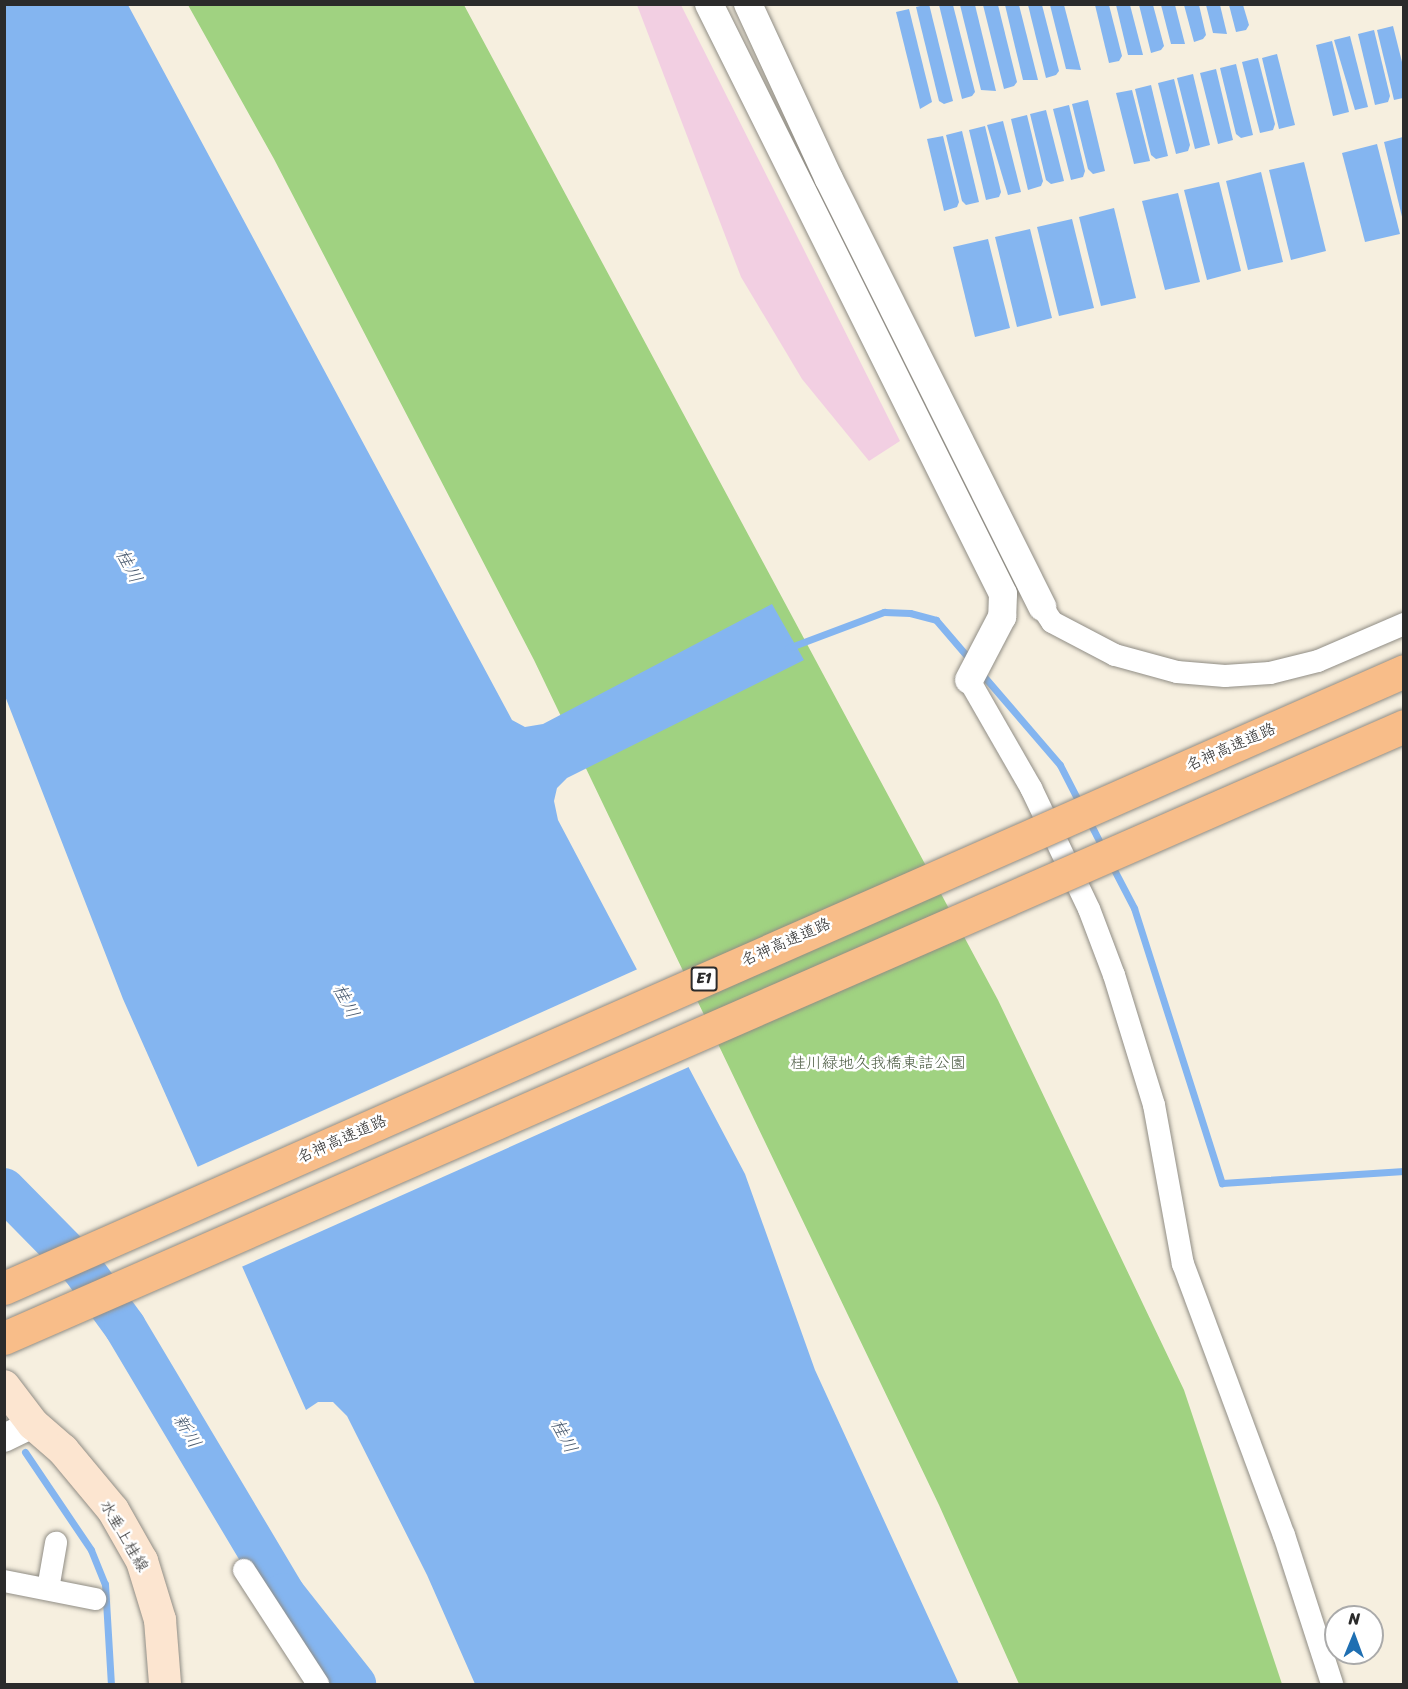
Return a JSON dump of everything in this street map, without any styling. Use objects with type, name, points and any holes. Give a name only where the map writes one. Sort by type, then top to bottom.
[{"type":"highway","name":"名神高速道路","points":[[4,1288],[1404,671]]},
{"type":"highway","points":[[4,1338],[1404,726]]},
{"type":"main road","name":"水垂上桂線","points":[[4,1386],[33,1424],[63,1450],[113,1510],[142,1561],[160,1620],[165,1684]]},
{"type":"street","points":[[709,4],[1003,594],[1002,617],[969,681],[1031,788],[1089,909],[1114,975],[1154,1105],[1183,1264],[1284,1535],[1332,1684]]},
{"type":"street","points":[[748,4],[829,179],[1042,607],[1052,622],[1115,655],[1177,672],[1225,676],[1270,673],[1317,661],[1404,624]]},
{"type":"street","points":[[4,1438],[33,1424]]},
{"type":"street","points":[[48,1589],[56,1543]]},
{"type":"street","points":[[244,1570],[318,1684]]},
{"type":"street","points":[[4,1581],[95,1599]]},
{"type":"shaded area","points":[[637,5],[681,5],[900,441],[869,461],[802,379],[741,277]]},
{"type":"green space","name":"桂川緑地久我橋東詰公園","points":[[188,5],[464,5],[998,1000],[1184,1390],[1282,1684],[1019,1684],[939,1505],[534,660],[274,159]]},
{"type":"water","points":[[929,4],[953,101],[944,104],[939,101],[916,7]]},
{"type":"water","name":"桂川","points":[[5,5],[128,5],[512,720],[525,727],[543,724],[772,604],[804,660],[567,778],[557,788],[554,801],[558,820],[745,1174],[815,1370],[959,1684],[475,1684],[427,1575],[347,1416],[333,1402],[318,1402],[306,1410],[123,999],[5,696]]},
{"type":"water","points":[[939,5],[953,5],[975,92],[972,96],[962,99]]},
{"type":"water","points":[[960,5],[975,5],[996,91],[981,90]]},
{"type":"water","points":[[983,5],[998,5],[1017,82],[1014,86],[1004,89]]},
{"type":"water","points":[[1005,5],[1019,5],[1038,80],[1023,80]]},
{"type":"water","points":[[1028,5],[1042,5],[1059,71],[1056,75],[1046,78]]},
{"type":"water","points":[[1050,5],[1064,5],[1081,70],[1066,69]]},
{"type":"water","points":[[1095,5],[1109,5],[1122,56],[1119,61],[1109,63]]},
{"type":"water","points":[[1116,5],[1130,5],[1143,55],[1128,55]]},
{"type":"water","points":[[1139,5],[1153,5],[1164,46],[1161,50],[1151,53]]},
{"type":"water","points":[[1161,5],[1175,5],[1185,44],[1171,44]]},
{"type":"water","points":[[1184,5],[1199,5],[1206,35],[1203,39],[1194,42]]},
{"type":"water","points":[[1206,5],[1220,5],[1227,34],[1213,33]]},
{"type":"water","points":[[1229,5],[1243,5],[1249,25],[1246,30],[1236,32]]},
{"type":"water","points":[[909,9],[932,102],[920,109],[896,12]]},
{"type":"water","points":[[1393,26],[1404,70],[1403,98],[1394,100],[1377,30]]},
{"type":"water","points":[[1374,30],[1390,96],[1388,102],[1375,105],[1358,34]]},
{"type":"water","points":[[1350,36],[1368,107],[1355,110],[1334,40]]},
{"type":"water","points":[[1332,41],[1349,112],[1333,116],[1316,45]]},
{"type":"water","points":[[1277,54],[1295,125],[1279,129],[1262,58]]},
{"type":"water","points":[[1258,58],[1275,124],[1273,130],[1260,133],[1242,62]]},
{"type":"water","points":[[1236,64],[1253,135],[1241,138],[1236,134],[1220,68]]},
{"type":"water","points":[[1216,69],[1233,140],[1218,144],[1200,73]]},
{"type":"water","points":[[1193,74],[1210,145],[1195,149],[1177,78]]},
{"type":"water","points":[[1174,79],[1190,145],[1188,151],[1176,154],[1158,83]]},
{"type":"water","points":[[1151,85],[1168,156],[1156,159],[1151,155],[1135,89]]},
{"type":"water","points":[[1132,90],[1150,161],[1134,164],[1116,93]]},
{"type":"water","points":[[1088,100],[1105,171],[1093,174],[1088,169],[1072,104]]},
{"type":"water","points":[[1069,105],[1085,171],[1083,177],[1071,180],[1053,109]]},
{"type":"water","points":[[1046,110],[1064,181],[1051,184],[1046,180],[1030,114]]},
{"type":"water","points":[[1027,115],[1043,181],[1041,186],[1028,190],[1011,119]]},
{"type":"water","points":[[1003,121],[1021,192],[1008,195],[987,125]]},
{"type":"water","points":[[985,126],[1001,192],[999,197],[986,200],[969,130]]},
{"type":"water","points":[[962,131],[979,202],[966,205],[962,201],[946,135]]},
{"type":"water","points":[[943,136],[959,202],[957,207],[944,211],[927,139]]},
{"type":"water","points":[[1404,137],[1403,221],[1384,142]]},
{"type":"water","points":[[1377,144],[1400,234],[1365,242],[1342,153]]},
{"type":"water","points":[[1304,162],[1326,251],[1291,260],[1269,170]]},
{"type":"water","points":[[1261,172],[1283,262],[1248,270],[1226,181]]},
{"type":"water","points":[[1219,182],[1241,271],[1207,280],[1184,190]]},
{"type":"water","points":[[1178,193],[1200,282],[1165,290],[1142,201]]},
{"type":"water","points":[[1114,208],[1136,298],[1101,306],[1079,217]]},
{"type":"water","points":[[1072,219],[1094,308],[1059,316],[1037,227]]},
{"type":"water","points":[[1030,229],[1052,318],[1017,327],[995,237]]},
{"type":"water","points":[[988,239],[1010,328],[975,337],[953,247]]},
{"type":"pier","points":[[640,968],[691,1066],[239,1268],[195,1168]]},
{"type":"waterway","points":[[788,648],[884,612],[910,613],[936,620],[972,662]]},
{"type":"waterway","points":[[981,673],[1060,765],[1080,804]]},
{"type":"waterway","points":[[1088,819],[1102,847]]},
{"type":"waterway","points":[[1110,862],[1134,908],[1222,1183],[1404,1171]]},
{"type":"waterway","name":"新川","points":[[4,1189],[82,1268],[125,1327],[284,1594],[355,1684]]},
{"type":"waterway","points":[[25,1452],[91,1550],[105,1584],[111,1684]]}]
